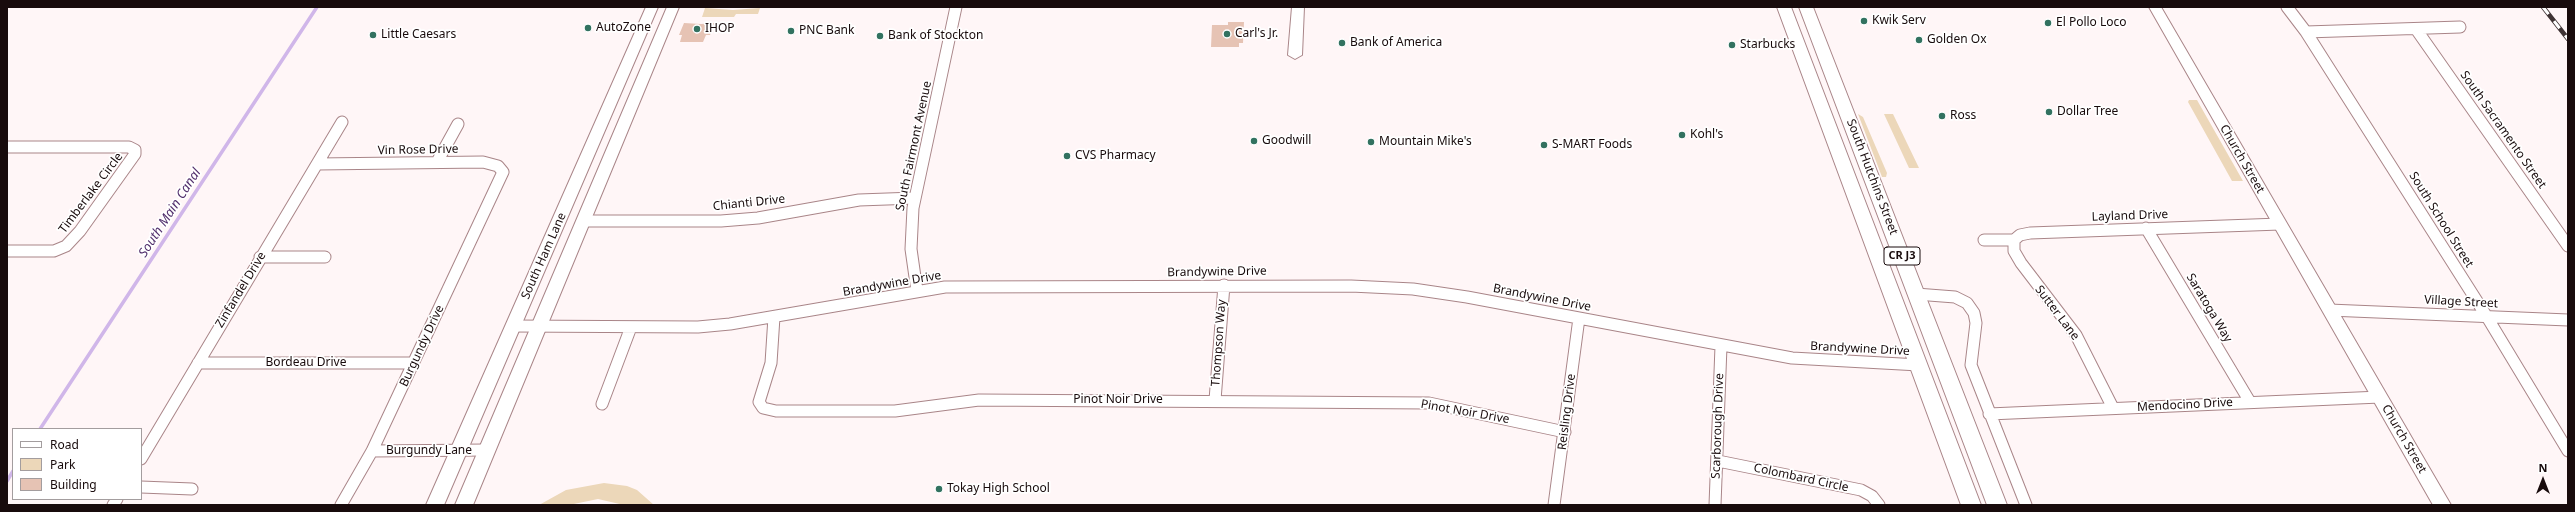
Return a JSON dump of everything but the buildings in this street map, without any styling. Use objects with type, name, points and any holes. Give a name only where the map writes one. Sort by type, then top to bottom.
[{"type":"main road","name":"South Ham Lane","points":[[435,505],[652,7]]},
{"type":"main road","name":"South Ham Lane","points":[[464,505],[673,7]]},
{"type":"main road","points":[[1295,55],[1298,7]]},
{"type":"main road","name":"South Hutchins Street","points":[[1784,7],[1971,505]]},
{"type":"main road","name":"South Hutchins Street","points":[[1806,7],[1997,505]]},
{"type":"main road","name":"Church Street","points":[[2155,7],[2442,505]]},
{"type":"main road","points":[[1825,114],[1843,123],[1858,140]]},
{"type":"street","name":"South Fairmont Avenue","points":[[916,291],[912,249],[915,198],[956,7]]},
{"type":"street","name":"South School Street","points":[[2287,7],[2306,32],[2487,317],[2568,451]]},
{"type":"street","points":[[2306,32],[2460,27]]},
{"type":"street","name":"South Sacramento Street","points":[[2416,29],[2568,246]]},
{"type":"street","name":"Zinfandel Drive","points":[[142,457],[260,257],[342,122]]},
{"type":"street","points":[[437,162],[458,124]]},
{"type":"street","name":"Timberlake Circle","points":[[7,147],[129,147],[135,150],[135,154],[80,231],[66,246],[54,251],[7,251]]},
{"type":"street","name":"Vin Rose Drive","points":[[317,164],[483,162],[498,166],[503,172],[499,185]]},
{"type":"street","name":"Burgundy Drive","points":[[341,505],[372,451],[499,185]]},
{"type":"street","name":"Chianti Drive","points":[[584,221],[721,221],[758,218],[859,200],[915,198]]},
{"type":"street","name":"Layland Drive","points":[[1984,240],[2014,240],[2020,235],[2030,233],[2280,224]]},
{"type":"street","name":"Saratoga Way","points":[[2146,228],[2250,402]]},
{"type":"street","name":"Sutter Lane","points":[[2014,240],[2014,251],[2020,262],[2076,335],[2113,408]]},
{"type":"street","points":[[260,257],[325,257]]},
{"type":"street","name":"Brandywine Drive","points":[[512,326],[698,327],[774,317],[916,291],[946,287],[1224,285],[1350,286],[1413,289],[1579,318],[1721,346],[1792,358],[1919,364]]},
{"type":"street","name":"Thompson Way","points":[[1215,400],[1224,285]]},
{"type":"street","points":[[1916,294],[1955,297],[1967,303],[1974,313],[1976,323],[1971,365],[2026,505]]},
{"type":"street","name":"Village Street","points":[[2329,310],[2568,320]]},
{"type":"street","name":"Pinot Noir Drive","points":[[774,317],[772,357],[759,402],[763,408],[776,411],[895,411],[979,400],[1215,400],[1429,403],[1565,432]]},
{"type":"street","name":"Reisling Drive","points":[[1554,505],[1565,432],[1579,318]]},
{"type":"street","points":[[602,404],[631,327]]},
{"type":"street","name":"Scarborough Drive","points":[[1715,505],[1718,461],[1721,346]]},
{"type":"street","name":"Bordeau Drive","points":[[198,363],[413,363]]},
{"type":"street","name":"Mendocino Drive","points":[[1990,414],[2380,397]]},
{"type":"street","name":"Burgundy Lane","points":[[372,451],[486,450]]},
{"type":"street","name":"Colombard Circle","points":[[1718,461],[1861,490],[1872,496],[1879,505]]},
{"type":"street","points":[[142,488],[192,489]]},
{"type":"green space","points":[[705,8],[733,10],[760,8],[758,14],[736,14],[734,17],[702,17]]},
{"type":"green space","points":[[2189,100],[2197,100],[2243,181],[2232,181],[2188,102]]},
{"type":"green space","points":[[1858,114],[1863,117],[1887,173],[1886,177],[1882,177]]},
{"type":"green space","points":[[1884,114],[1893,114],[1919,168],[1909,168]]},
{"type":"green space","points":[[604,483],[627,486],[637,490],[654,505],[624,505],[598,499],[569,505],[539,505],[566,490]]},
{"type":"waterway","name":"South Main Canal","points":[[41,428],[317,7]]},
{"type":"waterway","name":"South Main Canal","points":[[7,481],[12,473]]},
{"type":"railway","points":[[2543,7],[2568,39]]},
{"type":"place","name":"Kwik Serv","points":[[1864,21]]},
{"type":"place","name":"El Pollo Loco","points":[[2048,23]]},
{"type":"place","name":"AutoZone","points":[[588,28]]},
{"type":"place","name":"IHOP","points":[[697,29]]},
{"type":"place","name":"PNC Bank","points":[[791,31]]},
{"type":"place","name":"Carl's Jr.","points":[[1227,34]]},
{"type":"place","name":"Little Caesars","points":[[373,35]]},
{"type":"place","name":"Bank of Stockton","points":[[880,36]]},
{"type":"place","name":"Golden Ox","points":[[1919,40]]},
{"type":"place","name":"Bank of America","points":[[1342,43]]},
{"type":"place","name":"Starbucks","points":[[1732,45]]},
{"type":"place","name":"Dollar Tree","points":[[2049,112]]},
{"type":"place","name":"Ross","points":[[1942,116]]},
{"type":"place","name":"Kohl's","points":[[1682,135]]},
{"type":"place","name":"Goodwill","points":[[1254,141]]},
{"type":"place","name":"Mountain Mike's","points":[[1371,142]]},
{"type":"place","name":"S-MART Foods","points":[[1544,145]]},
{"type":"place","name":"CVS Pharmacy","points":[[1067,156]]},
{"type":"place","name":"Tokay High School","points":[[939,489]]}]
